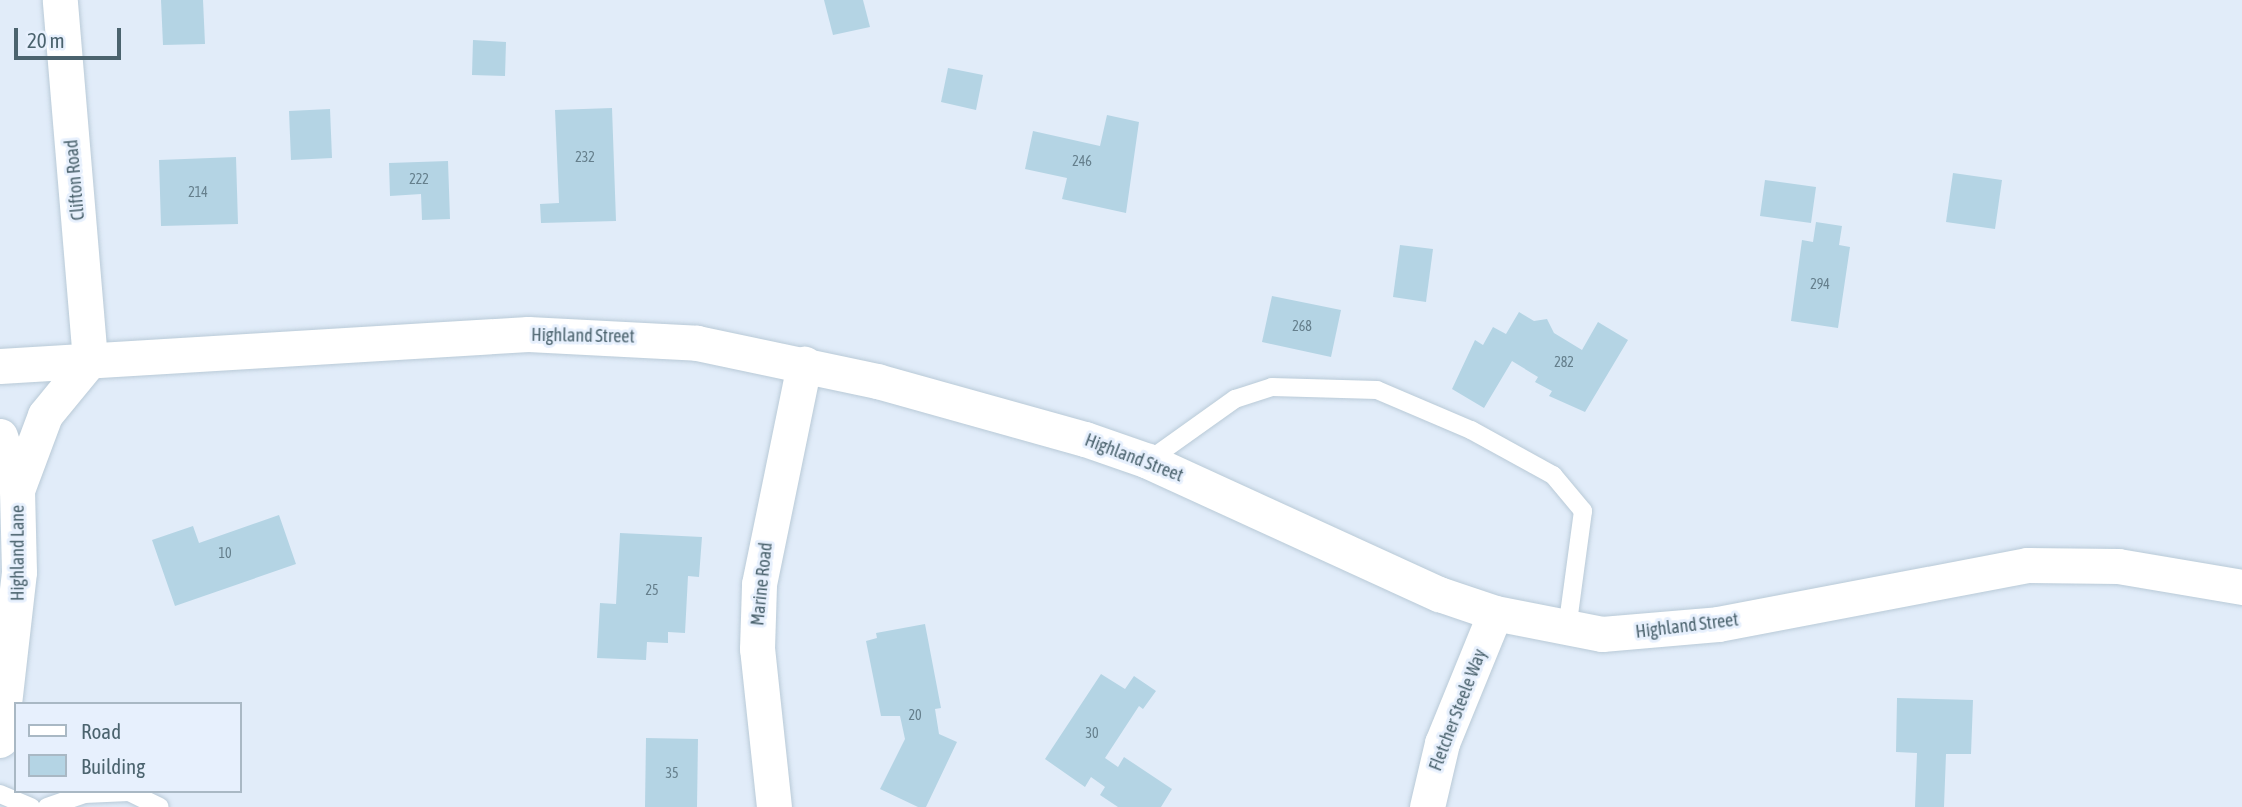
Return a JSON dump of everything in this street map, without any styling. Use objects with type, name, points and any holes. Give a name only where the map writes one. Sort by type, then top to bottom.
[{"type":"street","name":"Clifton Road","points":[[60,0],[90,359]]},
{"type":"street","name":"Highland Street","points":[[0,366],[561,333],[667,339],[804,364],[912,390],[1148,461],[1439,594],[1494,614],[1567,629],[1620,634],[1689,629],[2027,565],[2118,566],[2242,587]]},
{"type":"street","name":"Highland Lane","points":[[17,490],[45,415],[90,359]]},
{"type":"street","name":"Marine Road","points":[[775,807],[757,649],[759,584],[804,364]]},
{"type":"street","name":"Highland Lane","points":[[0,436],[17,490],[18,610],[0,740]]},
{"type":"street","name":"Fletcher Steele Way","points":[[1427,807],[1442,743],[1494,614]]},
{"type":"lane","points":[[1148,461],[1234,398],[1272,387],[1377,390],[1471,430],[1553,475],[1583,512],[1567,629]]},
{"type":"lane","points":[[47,807],[85,794],[107,793]]},
{"type":"lane","points":[[131,793],[160,807]]},
{"type":"lane","points":[[0,794],[31,807]]},
{"type":"building","points":[[161,0],[203,0],[205,44],[163,45]]},
{"type":"building","points":[[824,0],[863,0],[870,27],[833,35]]},
{"type":"building","points":[[473,40],[506,42],[505,76],[472,75]]},
{"type":"building","points":[[948,68],[983,75],[976,110],[941,102]]},
{"type":"building","points":[[612,108],[616,221],[541,223],[540,204],[559,203],[555,110]]},
{"type":"building","points":[[330,109],[332,158],[291,160],[289,111]]},
{"type":"building","points":[[1107,115],[1139,122],[1126,213],[1062,199],[1067,178],[1025,169],[1033,131],[1100,146]]},
{"type":"building","points":[[236,157],[238,224],[161,226],[159,160]]},
{"type":"building","points":[[448,161],[450,219],[422,220],[421,194],[390,196],[389,163]]},
{"type":"building","points":[[1953,173],[2002,180],[1995,229],[1946,222]]},
{"type":"building","points":[[1765,180],[1816,187],[1811,223],[1760,216]]},
{"type":"building","points":[[1816,222],[1842,226],[1839,245],[1850,247],[1838,328],[1791,321],[1802,240],[1813,242]]},
{"type":"building","points":[[1400,245],[1433,249],[1426,302],[1393,297]]},
{"type":"building","points":[[1272,296],[1341,310],[1331,357],[1262,342]]},
{"type":"building","points":[[1519,312],[1534,321],[1547,319],[1554,333],[1582,350],[1598,322],[1628,340],[1585,412],[1549,396],[1552,391],[1535,382],[1538,377],[1512,361],[1484,408],[1452,389],[1475,340],[1483,345],[1493,327],[1506,334]]},
{"type":"building","points":[[279,515],[296,564],[175,606],[152,540],[193,526],[199,543]]},
{"type":"building","points":[[620,533],[702,537],[699,577],[688,576],[685,633],[668,632],[668,643],[647,642],[646,660],[597,658],[600,603],[616,604]]},
{"type":"building","points":[[925,624],[941,708],[935,709],[939,734],[957,742],[926,807],[918,807],[880,789],[905,739],[900,716],[881,716],[866,641],[877,638],[876,633]]},
{"type":"building","points":[[1101,674],[1125,689],[1134,676],[1156,691],[1143,709],[1139,706],[1105,758],[1118,767],[1124,757],[1172,789],[1161,807],[1118,807],[1100,795],[1105,787],[1091,777],[1085,787],[1045,759]]},
{"type":"building","points":[[1897,698],[1973,700],[1971,754],[1946,754],[1944,807],[1915,807],[1917,753],[1896,752]]},
{"type":"building","points":[[646,738],[698,739],[697,807],[645,807]]}]
